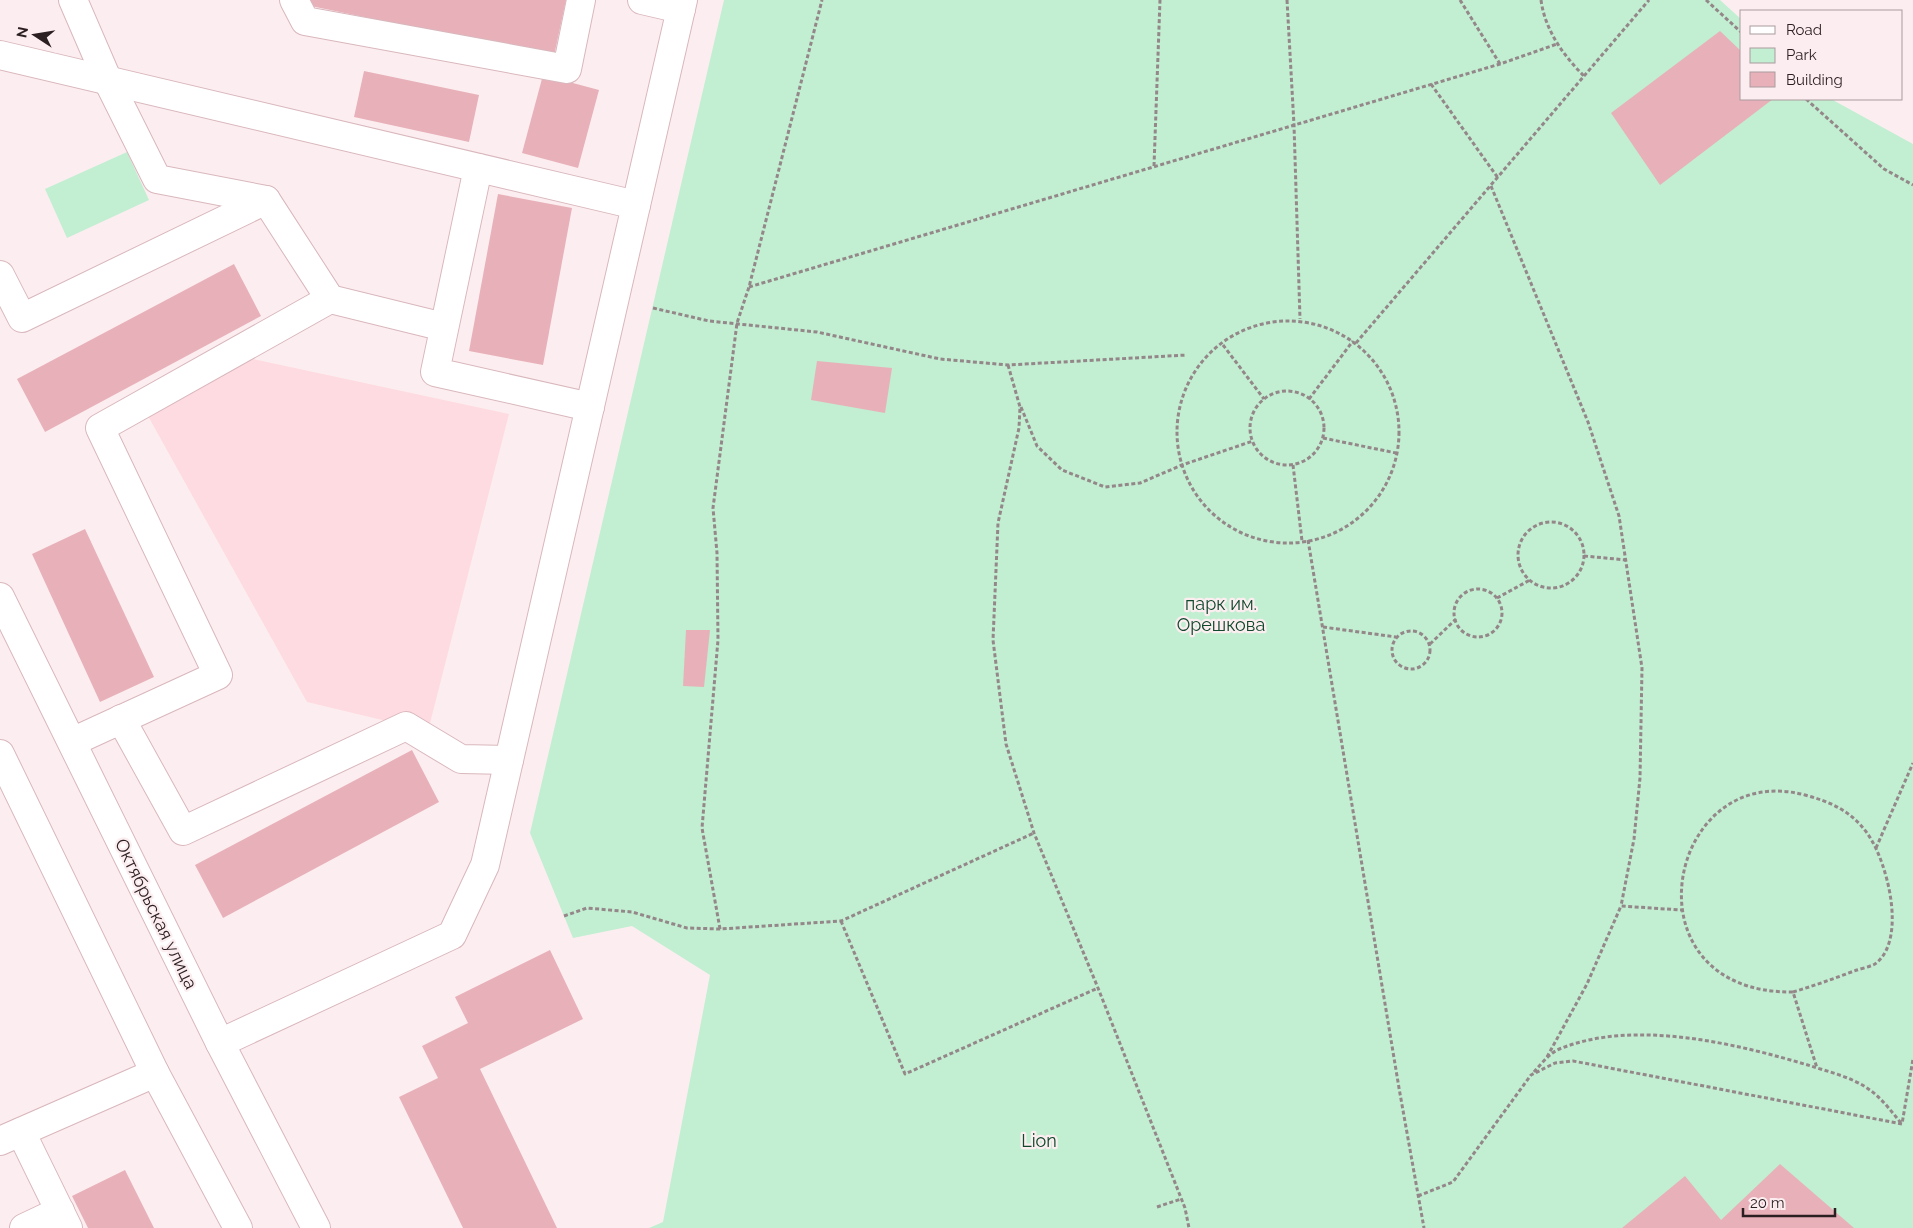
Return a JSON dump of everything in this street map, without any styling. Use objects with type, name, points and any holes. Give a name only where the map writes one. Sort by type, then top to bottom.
[{"type":"street","points":[[73,0],[108,81],[157,180],[266,200],[330,299]]},
{"type":"street","points":[[294,0],[304,21],[567,69],[581,0]]},
{"type":"street","points":[[220,1044],[452,935],[485,865],[682,5],[642,0]]},
{"type":"street","points":[[0,55],[636,205]]},
{"type":"street","points":[[478,168],[435,372],[590,407]]},
{"type":"street","points":[[0,275],[22,318],[266,200]]},
{"type":"street","points":[[72,742],[218,675],[100,428],[330,299],[444,327]]},
{"type":"street","name":"Октябрьская улица","points":[[0,597],[220,1044],[316,1228]]},
{"type":"street","points":[[121,719],[183,831],[406,726],[461,759],[509,760]]},
{"type":"street","points":[[0,754],[8,789],[155,1074],[238,1228]]},
{"type":"street","points":[[24,1228],[64,1220],[10,1136],[155,1074]]},
{"type":"path","points":[[720,929],[702,828],[718,640],[717,553],[714,508],[737,324],[749,287],[822,0]]},
{"type":"path","points":[[1154,166],[1160,0]]},
{"type":"path","points":[[1288,0],[1300,319]]},
{"type":"path","points":[[1460,0],[1500,64]]},
{"type":"path","points":[[1541,0],[1542,9],[1557,44],[1567,59],[1584,76]]},
{"type":"path","points":[[1309,399],[1354,342],[1498,178],[1649,0]]},
{"type":"path","points":[[1706,0],[1740,31]]},
{"type":"path","points":[[749,287],[1500,64],[1557,44]]},
{"type":"path","points":[[1432,84],[1498,178]]},
{"type":"path","points":[[1807,100],[1884,169],[1913,185]]},
{"type":"path","points":[[1418,1196],[1453,1182],[1531,1075],[1546,1058],[1587,984],[1621,906],[1634,839],[1640,778],[1642,668],[1619,516],[1588,422],[1491,186]]},
{"type":"path","points":[[653,308],[709,321],[817,332],[940,359],[1008,365],[1187,355]]},
{"type":"path","points":[[1300,319],[1345,334],[1354,342],[1376,361],[1395,398],[1400,439],[1389,479],[1365,513],[1330,536],[1286,544],[1242,535],[1208,512],[1185,478],[1175,426],[1198,363],[1252,324],[1300,319]]},
{"type":"path","points":[[1223,345],[1264,399]]},
{"type":"path","points":[[1008,365],[1020,406],[1038,446],[1062,470],[1105,487],[1140,483],[1182,465],[1253,441]]},
{"type":"path","points":[[1281,391],[1301,393],[1316,404],[1324,422],[1323,438],[1311,458],[1293,465],[1274,463],[1258,452],[1250,434],[1252,415],[1264,399],[1281,391]]},
{"type":"path","points":[[1020,406],[1019,428],[998,523],[993,640],[1006,744],[1034,833],[1098,988],[1181,1199],[1189,1228]]},
{"type":"path","points":[[1323,438],[1396,453]]},
{"type":"path","points":[[1293,465],[1302,541]]},
{"type":"path","points":[[1556,521],[1568,526],[1578,534],[1584,546],[1584,556],[1581,572],[1572,581],[1560,587],[1547,588],[1530,580],[1519,563],[1518,550],[1522,538],[1531,528],[1543,522],[1556,521]]},
{"type":"path","points":[[1308,540],[1424,1228]]},
{"type":"path","points":[[1584,556],[1626,560]]},
{"type":"path","points":[[1497,598],[1530,580]]},
{"type":"path","points":[[1476,589],[1497,598],[1502,608],[1502,620],[1495,630],[1486,636],[1474,637],[1463,632],[1456,619],[1454,612],[1457,601],[1466,592],[1476,589]]},
{"type":"path","points":[[1430,644],[1456,619]]},
{"type":"path","points":[[1322,627],[1397,637]]},
{"type":"path","points":[[1413,630],[1423,634],[1430,644],[1430,655],[1424,664],[1414,669],[1403,668],[1395,661],[1391,650],[1397,637],[1402,632],[1413,630]]},
{"type":"path","points":[[1876,848],[1913,763]]},
{"type":"path","points":[[1792,792],[1818,798],[1841,807],[1861,825],[1876,848],[1885,872],[1892,909],[1893,932],[1886,950],[1875,964],[1792,992],[1769,992],[1749,988],[1730,980],[1714,968],[1699,951],[1688,932],[1681,910],[1680,882],[1688,851],[1702,828],[1719,812],[1740,800],[1763,793],[1792,792]]},
{"type":"path","points":[[564,916],[587,908],[632,912],[688,928],[720,929],[841,921],[1034,833]]},
{"type":"path","points":[[1621,906],[1681,910]]},
{"type":"path","points":[[841,921],[905,1074],[1098,988]]},
{"type":"path","points":[[1792,992],[1817,1068]]},
{"type":"path","points":[[1546,1058],[1561,1048],[1601,1038],[1649,1035],[1718,1043],[1817,1068],[1867,1088],[1887,1106],[1902,1124]]},
{"type":"path","points":[[1902,1124],[1913,1059]]},
{"type":"path","points":[[1531,1075],[1555,1063],[1573,1061],[1902,1124]]},
{"type":"path","points":[[1157,1207],[1181,1199]]},
{"type":"shaded area","points":[[229,354],[509,414],[428,731],[307,702],[138,398]]},
{"type":"green space","name":"парк им. Орешкова","points":[[724,0],[1720,0],[1740,18],[1740,100],[1833,100],[1913,144],[1913,1228],[649,1228],[663,1222],[710,975],[632,926],[573,938],[530,833]]},
{"type":"green space","points":[[127,152],[149,200],[67,238],[45,189]]},
{"type":"building","points":[[302,0],[566,0],[554,56],[301,4]]},
{"type":"building","points":[[1720,31],[1740,50],[1740,100],[1772,100],[1660,185],[1611,113]]},
{"type":"building","points":[[364,71],[479,95],[469,142],[354,117]]},
{"type":"building","points":[[543,75],[599,90],[578,168],[522,153]]},
{"type":"building","points":[[498,194],[572,208],[543,365],[469,351]]},
{"type":"building","points":[[234,264],[261,316],[45,432],[17,379]]},
{"type":"building","points":[[817,361],[892,368],[885,413],[811,400]]},
{"type":"building","points":[[85,529],[154,677],[100,702],[32,554]]},
{"type":"building","points":[[686,630],[710,630],[704,687],[683,686]]},
{"type":"building","points":[[412,750],[439,802],[223,918],[195,865]]},
{"type":"building","points":[[550,950],[583,1019],[480,1069],[557,1228],[463,1228],[399,1097],[438,1078],[422,1046],[468,1023],[455,997]]},
{"type":"building","points":[[1780,1164],[1854,1228],[1622,1228],[1685,1176],[1721,1220]]},
{"type":"building","points":[[125,1170],[154,1228],[88,1228],[72,1196]]},
{"type":"park label","name":"Lion","points":[[1039,1141]]}]
